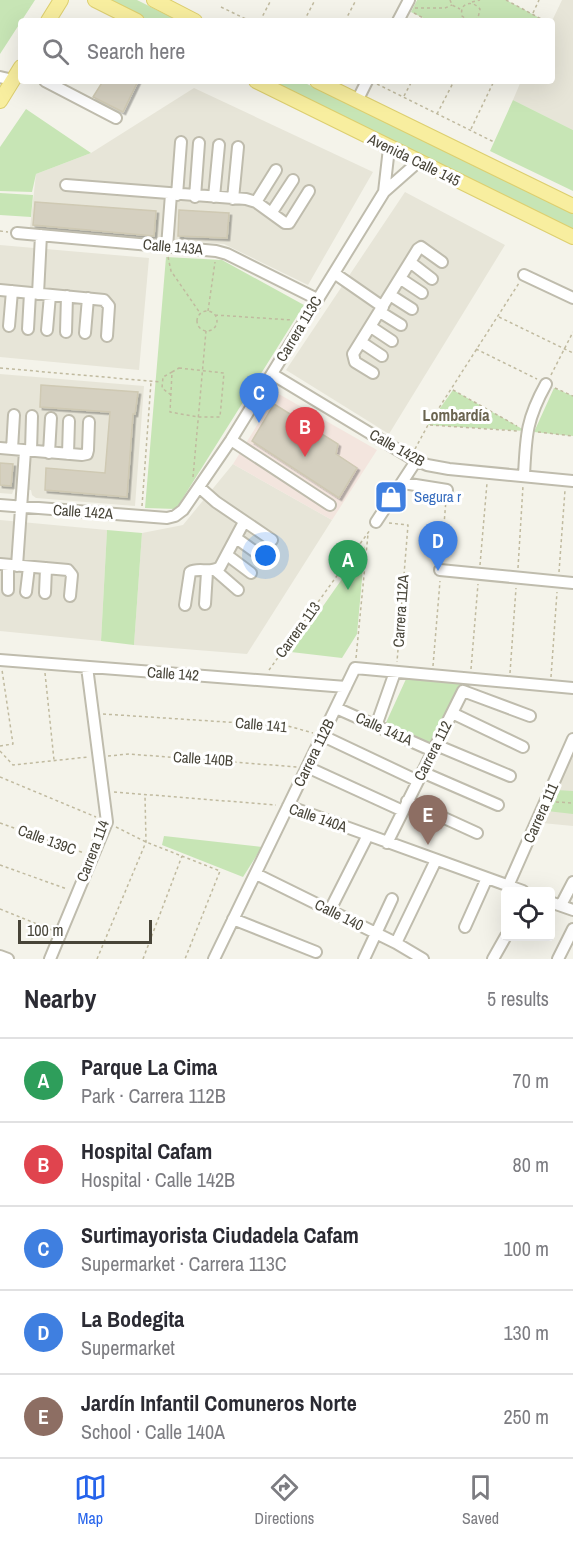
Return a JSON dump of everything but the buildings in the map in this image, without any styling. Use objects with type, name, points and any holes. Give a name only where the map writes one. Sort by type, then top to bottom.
[{"type":"main road","points":[[50,18],[61,0]]},
{"type":"main road","points":[[95,0],[130,18]]},
{"type":"main road","points":[[154,0],[189,18]]},
{"type":"main road","points":[[0,101],[15,72]]},
{"type":"main road","name":"Avenida Calle 145","points":[[262,84],[573,237]]},
{"type":"main road","name":"Avenida Calle 145","points":[[323,84],[573,206]]},
{"type":"street","points":[[400,18],[407,4]]},
{"type":"street","points":[[51,84],[116,118]]},
{"type":"street","points":[[357,101],[367,84]]},
{"type":"street","points":[[167,247],[181,142]]},
{"type":"street","points":[[195,196],[199,143]]},
{"type":"street","points":[[214,197],[219,145]]},
{"type":"street","points":[[234,199],[238,147]]},
{"type":"street","name":"Carrera 113C","points":[[384,192],[389,148]]},
{"type":"street","name":"Carrera 113C","points":[[166,518],[175,516],[183,510],[231,440],[384,192],[418,162]]},
{"type":"street","points":[[256,202],[276,170]]},
{"type":"street","points":[[272,213],[293,180]]},
{"type":"street","points":[[66,185],[256,202],[285,223],[289,223],[309,191]]},
{"type":"street","name":"Calle 143A","points":[[17,233],[216,251],[227,254],[317,299]]},
{"type":"street","points":[[41,235],[39,294],[47,330]]},
{"type":"street","points":[[374,373],[355,362],[353,358],[361,342],[418,249],[421,247],[442,261]]},
{"type":"street","points":[[410,262],[432,279]]},
{"type":"street","points":[[334,273],[401,325]]},
{"type":"street","points":[[524,275],[573,298]]},
{"type":"street","points":[[401,279],[422,293]]},
{"type":"street","points":[[0,290],[104,300],[109,306],[107,336]]},
{"type":"street","points":[[9,326],[12,291]]},
{"type":"street","points":[[28,329],[39,294]]},
{"type":"street","points":[[390,295],[412,309]]},
{"type":"street","points":[[66,332],[67,296]]},
{"type":"street","points":[[85,333],[88,298]]},
{"type":"street","points":[[371,327],[392,341]]},
{"type":"street","points":[[361,342],[382,356]]},
{"type":"street","name":"Calle 142B","points":[[272,374],[413,459],[449,469],[573,481]]},
{"type":"street","points":[[524,476],[526,431],[533,408],[546,384]]},
{"type":"street","points":[[12,449],[14,415]]},
{"type":"street","points":[[8,590],[8,565],[21,507],[32,416]]},
{"type":"street","points":[[48,453],[51,418]]},
{"type":"street","points":[[68,454],[69,421]]},
{"type":"street","points":[[0,448],[82,456],[87,454],[89,422]]},
{"type":"street","points":[[231,440],[330,505]]},
{"type":"street","points":[[376,522],[403,483],[413,459]]},
{"type":"street","points":[[403,483],[447,490]]},
{"type":"street","points":[[199,487],[244,522],[272,540]]},
{"type":"street","name":"Calle 142A","points":[[0,505],[166,518]]},
{"type":"street","points":[[185,605],[190,572],[193,570],[211,571],[220,567],[244,522]]},
{"type":"street","points":[[236,538],[261,556]]},
{"type":"street","points":[[227,555],[251,573]]},
{"type":"street","points":[[8,565],[68,570],[72,575],[70,596]]},
{"type":"street","points":[[26,592],[28,567]]},
{"type":"street","points":[[45,593],[46,568]]},
{"type":"street","points":[[440,570],[573,583]]},
{"type":"street","points":[[211,571],[238,590]]},
{"type":"street","points":[[205,604],[211,571]]},
{"type":"street","name":"Calle 142","points":[[0,660],[346,687]]},
{"type":"street","name":"Carrera 114","points":[[50,959],[107,822],[87,667]]},
{"type":"street","points":[[355,668],[573,688]]},
{"type":"street","name":"Carrera 112B","points":[[219,957],[234,919],[355,668]]},
{"type":"street","points":[[376,726],[395,672]]},
{"type":"street","name":"Carrera 112","points":[[387,843],[463,691],[530,716]]},
{"type":"street","name":"Calle 141A","points":[[336,708],[376,726],[510,776]]},
{"type":"street","points":[[452,713],[523,747]]},
{"type":"street","points":[[322,735],[420,776],[498,805]]},
{"type":"street","name":"Carrera 111","points":[[508,886],[573,740]]},
{"type":"street","points":[[307,767],[477,832]]},
{"type":"street","name":"Calle 140A","points":[[288,806],[511,887]]},
{"type":"street","points":[[330,910],[368,836]]},
{"type":"street","points":[[396,943],[435,860]]},
{"type":"street","name":"Calle 140","points":[[256,874],[422,958]]},
{"type":"street","points":[[465,927],[487,878]]},
{"type":"street","points":[[573,882],[556,903],[573,910]]},
{"type":"street","points":[[364,959],[392,899]]},
{"type":"street","points":[[234,919],[316,952]]},
{"type":"street","points":[[558,959],[573,929]]},
{"type":"street","points":[[492,959],[503,941]]},
{"type":"street","points":[[0,956],[8,959]]},
{"type":"path","points":[[262,18],[272,0]]},
{"type":"path","points":[[306,18],[315,0]]},
{"type":"path","points":[[347,18],[356,0]]},
{"type":"path","points":[[450,0],[452,5],[461,9]]},
{"type":"path","points":[[465,18],[462,16],[461,9],[464,4],[480,0]]},
{"type":"path","points":[[506,0],[539,18]]},
{"type":"path","points":[[532,14],[539,0]]},
{"type":"path","points":[[471,2],[477,4],[480,9],[480,15],[476,18]]},
{"type":"path","points":[[407,4],[445,8],[452,5]]},
{"type":"path","points":[[407,4],[425,18]]},
{"type":"path","points":[[221,7],[244,18]]},
{"type":"path","points":[[375,84],[494,142]]},
{"type":"path","points":[[403,97],[410,84]]},
{"type":"path","points":[[437,114],[452,84]]},
{"type":"path","points":[[470,131],[493,84]]},
{"type":"path","points":[[167,247],[171,271],[200,313]]},
{"type":"path","points":[[207,311],[216,251]]},
{"type":"path","points":[[413,459],[428,425],[453,390],[476,349],[524,275]]},
{"type":"path","points":[[200,313],[207,311],[215,315],[304,321]]},
{"type":"path","points":[[200,313],[198,326],[206,331]]},
{"type":"path","points":[[206,331],[215,327],[217,322],[215,315]]},
{"type":"path","points":[[498,316],[573,353]]},
{"type":"path","points":[[199,487],[192,474],[206,331]]},
{"type":"path","points":[[546,384],[573,332]]},
{"type":"path","points":[[476,349],[573,396]]},
{"type":"path","points":[[0,368],[161,382]]},
{"type":"path","points":[[171,395],[162,388],[161,382],[167,373],[179,368],[224,373],[222,414],[215,418],[170,412],[171,395],[172,372]]},
{"type":"path","points":[[141,516],[151,381]]},
{"type":"path","points":[[453,390],[526,431]]},
{"type":"path","points":[[428,425],[573,436]]},
{"type":"path","name":"Carrera 113","points":[[262,680],[376,522]]},
{"type":"path","name":"Carrera 112A","points":[[376,522],[408,525],[395,672]]},
{"type":"path","points":[[355,668],[368,533]]},
{"type":"path","points":[[0,660],[13,744],[0,746]]},
{"type":"path","points":[[44,663],[54,760]]},
{"type":"path","name":"Calle 141","points":[[93,713],[288,726],[322,735]]},
{"type":"path","name":"Calle 140B","points":[[0,751],[13,765],[129,754],[307,767]]},
{"type":"path","name":"Calle 140A","points":[[104,791],[288,806]]},
{"type":"path","points":[[97,959],[146,842],[145,794]]},
{"type":"path","points":[[546,801],[573,803]]},
{"type":"path","name":"Calle 139C","points":[[0,823],[93,857]]},
{"type":"path","points":[[143,959],[183,855]]},
{"type":"path","points":[[0,865],[77,893]]},
{"type":"path","points":[[185,959],[220,871]]},
{"type":"path","points":[[0,909],[61,933]]},
{"type":"shaded area","points":[[562,0],[573,0],[573,130],[513,100],[520,84],[555,84],[553,18]]},
{"type":"shaded area","points":[[194,88],[373,172],[308,285],[224,244],[30,228],[36,174],[91,153]]},
{"type":"shaded area","points":[[405,192],[505,245],[389,434],[286,370]]},
{"type":"shaded area","points":[[0,245],[149,258],[139,370],[0,357]]},
{"type":"shaded area","points":[[0,374],[144,386],[135,506],[36,498],[32,495],[31,490],[14,489],[12,494],[0,493]]},
{"type":"shaded area","points":[[277,393],[377,450],[332,520],[233,464]]},
{"type":"shaded area","points":[[233,464],[332,520],[247,654],[134,645],[142,533],[183,525]]},
{"type":"shaded area","points":[[0,520],[107,530],[101,641],[0,631]]},
{"type":"shaded area","points":[[573,749],[573,826],[542,823],[556,790]]},
{"type":"green space","points":[[0,0],[35,0],[23,18],[18,18],[18,26],[0,54]]},
{"type":"green space","points":[[106,0],[137,0],[173,18],[142,18]]},
{"type":"green space","points":[[417,0],[506,0],[539,18],[423,18],[411,12]]},
{"type":"green space","points":[[277,84],[307,84],[573,214],[573,229]]},
{"type":"green space","points":[[513,100],[573,130],[573,191],[490,151]]},
{"type":"green space","points":[[26,109],[91,153],[36,174],[32,192],[0,191],[0,147]]},
{"type":"green space","points":[[0,193],[33,195],[31,217],[0,215]]},
{"type":"green space","points":[[166,257],[222,260],[304,305],[176,509],[145,508]]},
{"type":"green space","points":[[554,388],[573,396],[573,436],[534,432]]},
{"type":"green space","points":[[453,390],[526,431],[428,425]]},
{"type":"green space","points":[[107,530],[142,533],[134,645],[101,641]]},
{"type":"green space","points":[[365,546],[357,634],[342,658],[291,652]]},
{"type":"green space","points":[[406,679],[464,684],[434,747],[384,727]]},
{"type":"green space","points":[[556,790],[573,791],[573,814],[547,811]]},
{"type":"green space","points":[[164,836],[262,847],[243,877],[162,845]]},
{"type":"place","name":"Surtimayorista Ciudadela Cafam","points":[[259,423]]},
{"type":"place","name":"Hospital Cafam","points":[[305,457]]},
{"type":"place","name":"Segura r","points":[[391,497]]},
{"type":"place","name":"La Bodegita","points":[[438,571]]},
{"type":"place","name":"Parque La Cima","points":[[348,590]]},
{"type":"place","name":"Jardín Infantil Comuneros Norte","points":[[428,845]]},
{"type":"district","name":"Lombardía","points":[[456,415]]}]
